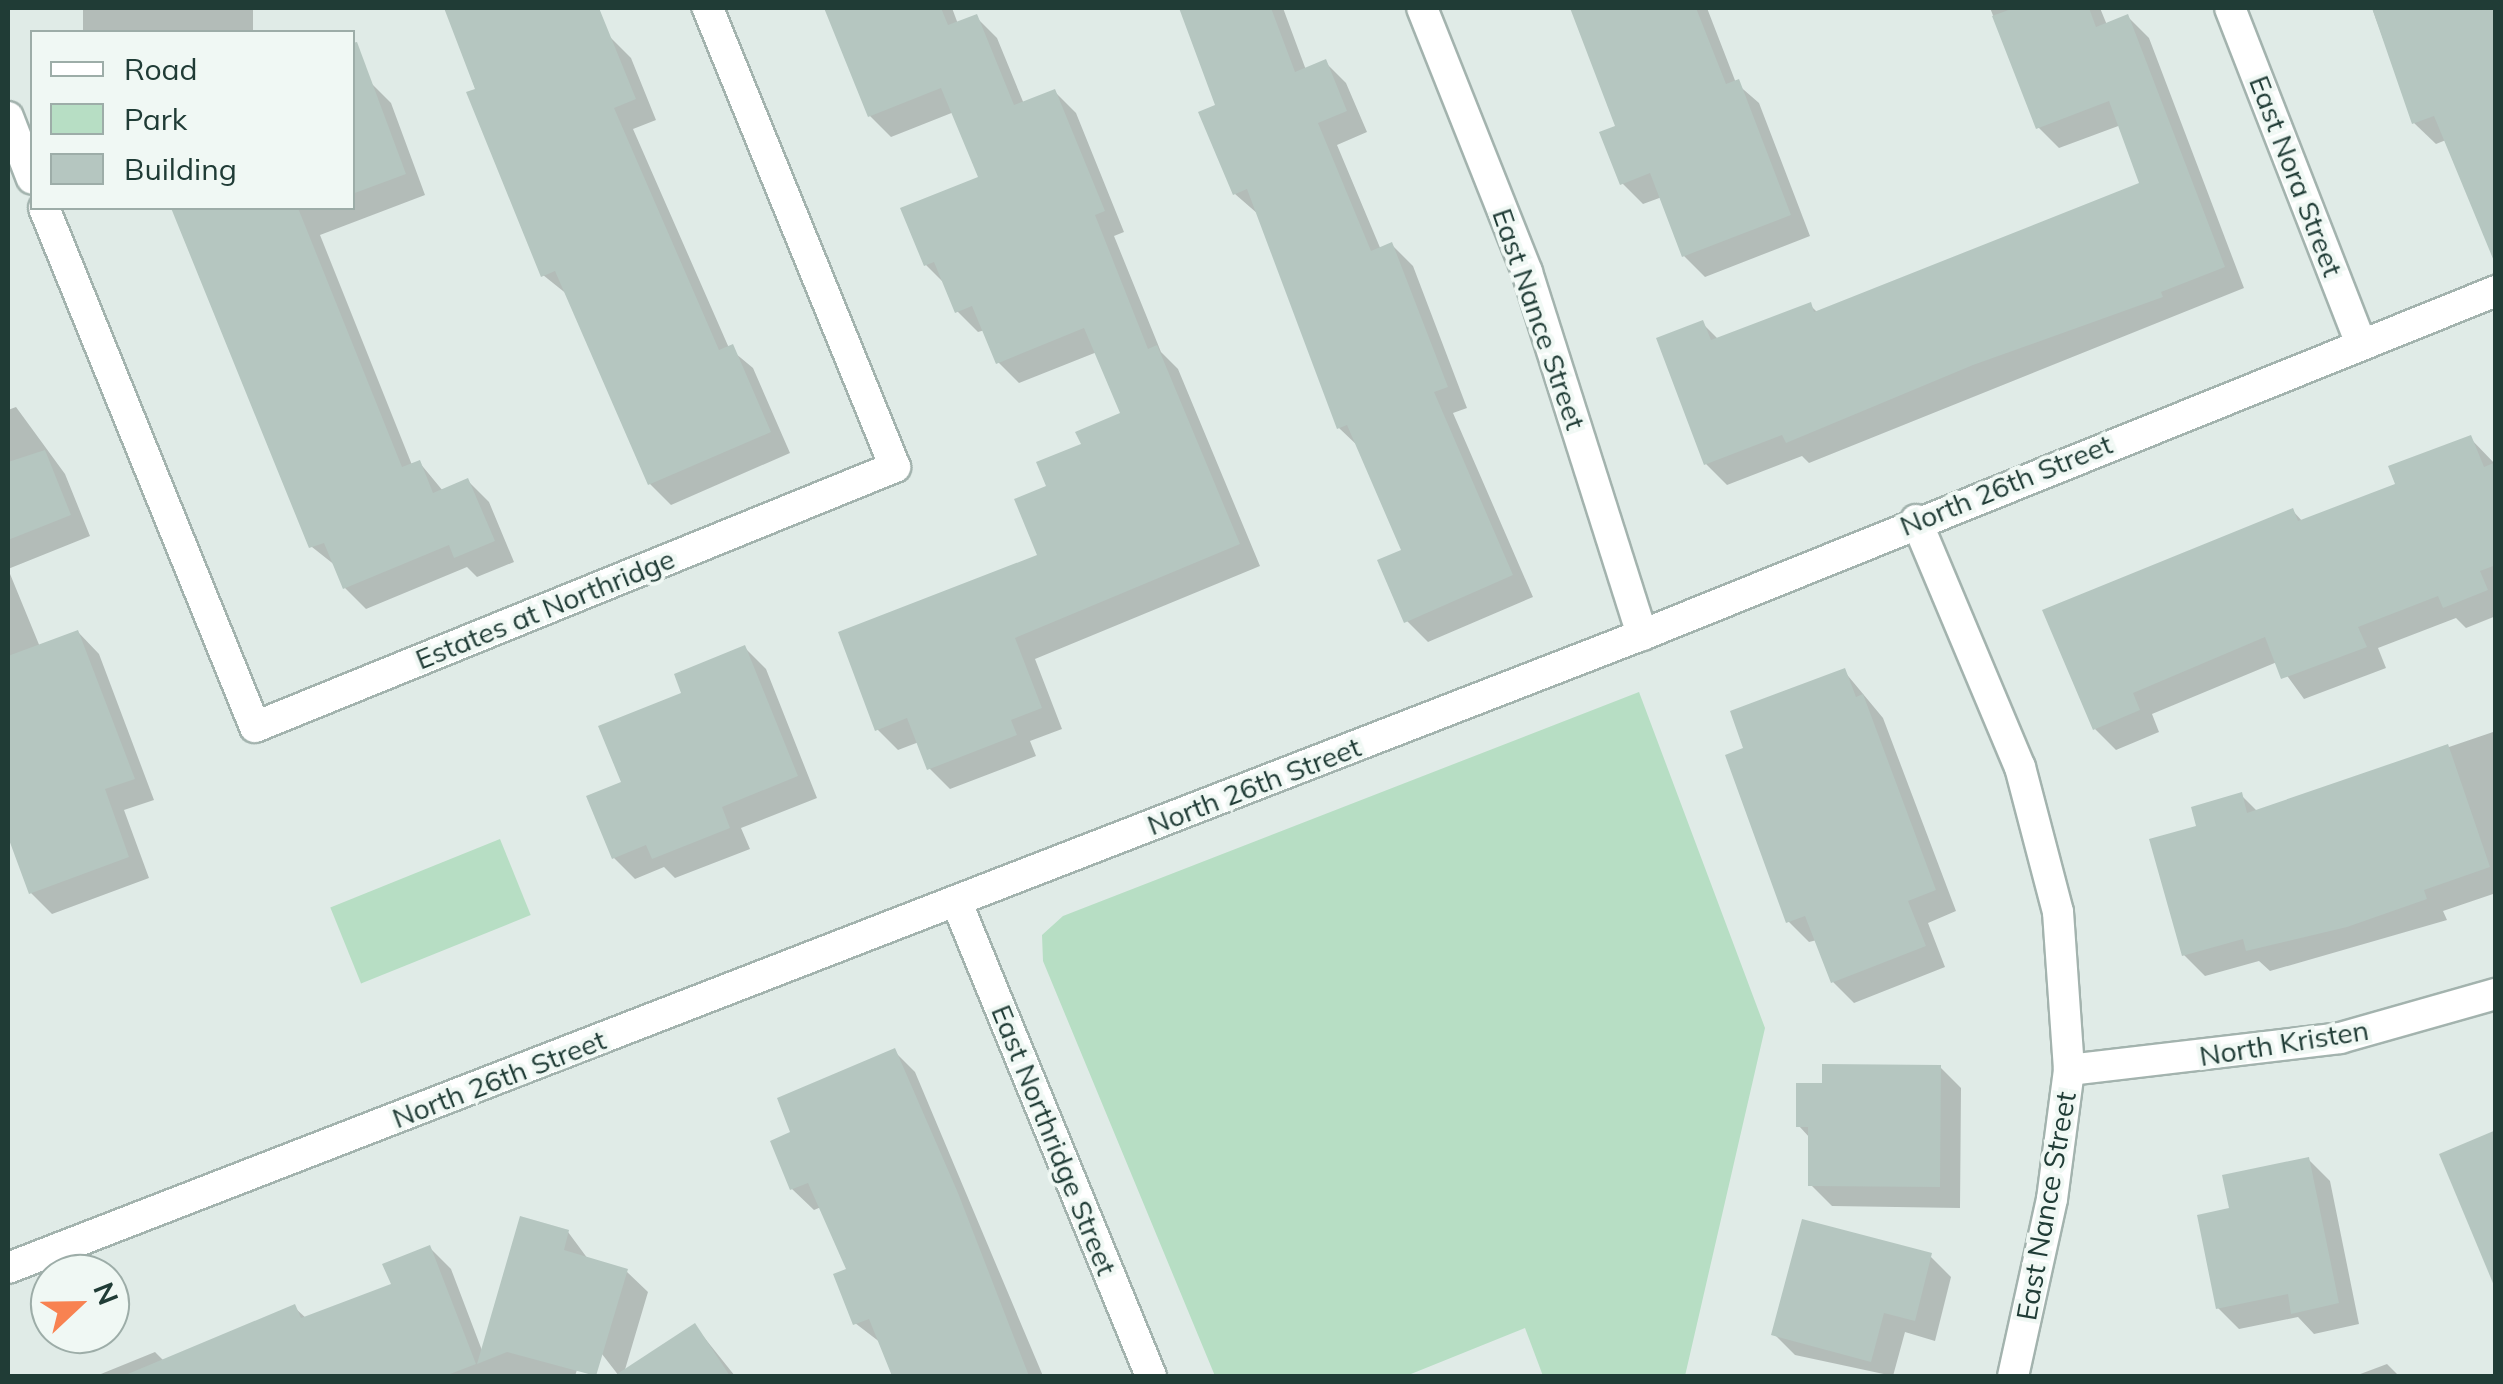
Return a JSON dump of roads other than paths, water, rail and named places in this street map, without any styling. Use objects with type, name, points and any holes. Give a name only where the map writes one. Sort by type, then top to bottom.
[{"type":"street","name":"Estates at Northridge","points":[[45,210],[256,727],[895,467],[708,8]]},
{"type":"street","name":"East Nance Street","points":[[1422,8],[1527,272],[1642,635]]},
{"type":"street","name":"East Nora Street","points":[[2230,8],[2361,344]]},
{"type":"street","points":[[8,117],[30,174]]},
{"type":"street","name":"North 26th Street","points":[[8,1268],[1642,635],[1916,520],[2496,291]]},
{"type":"street","name":"East Nance Street","points":[[1916,520],[2020,767],[2058,912],[2069,1070],[2052,1199],[2013,1376]]},
{"type":"street","name":"East Northridge Street","points":[[958,903],[1151,1376]]},
{"type":"street","name":"North Kristen","points":[[2069,1070],[2340,1038],[2496,994]]}]
